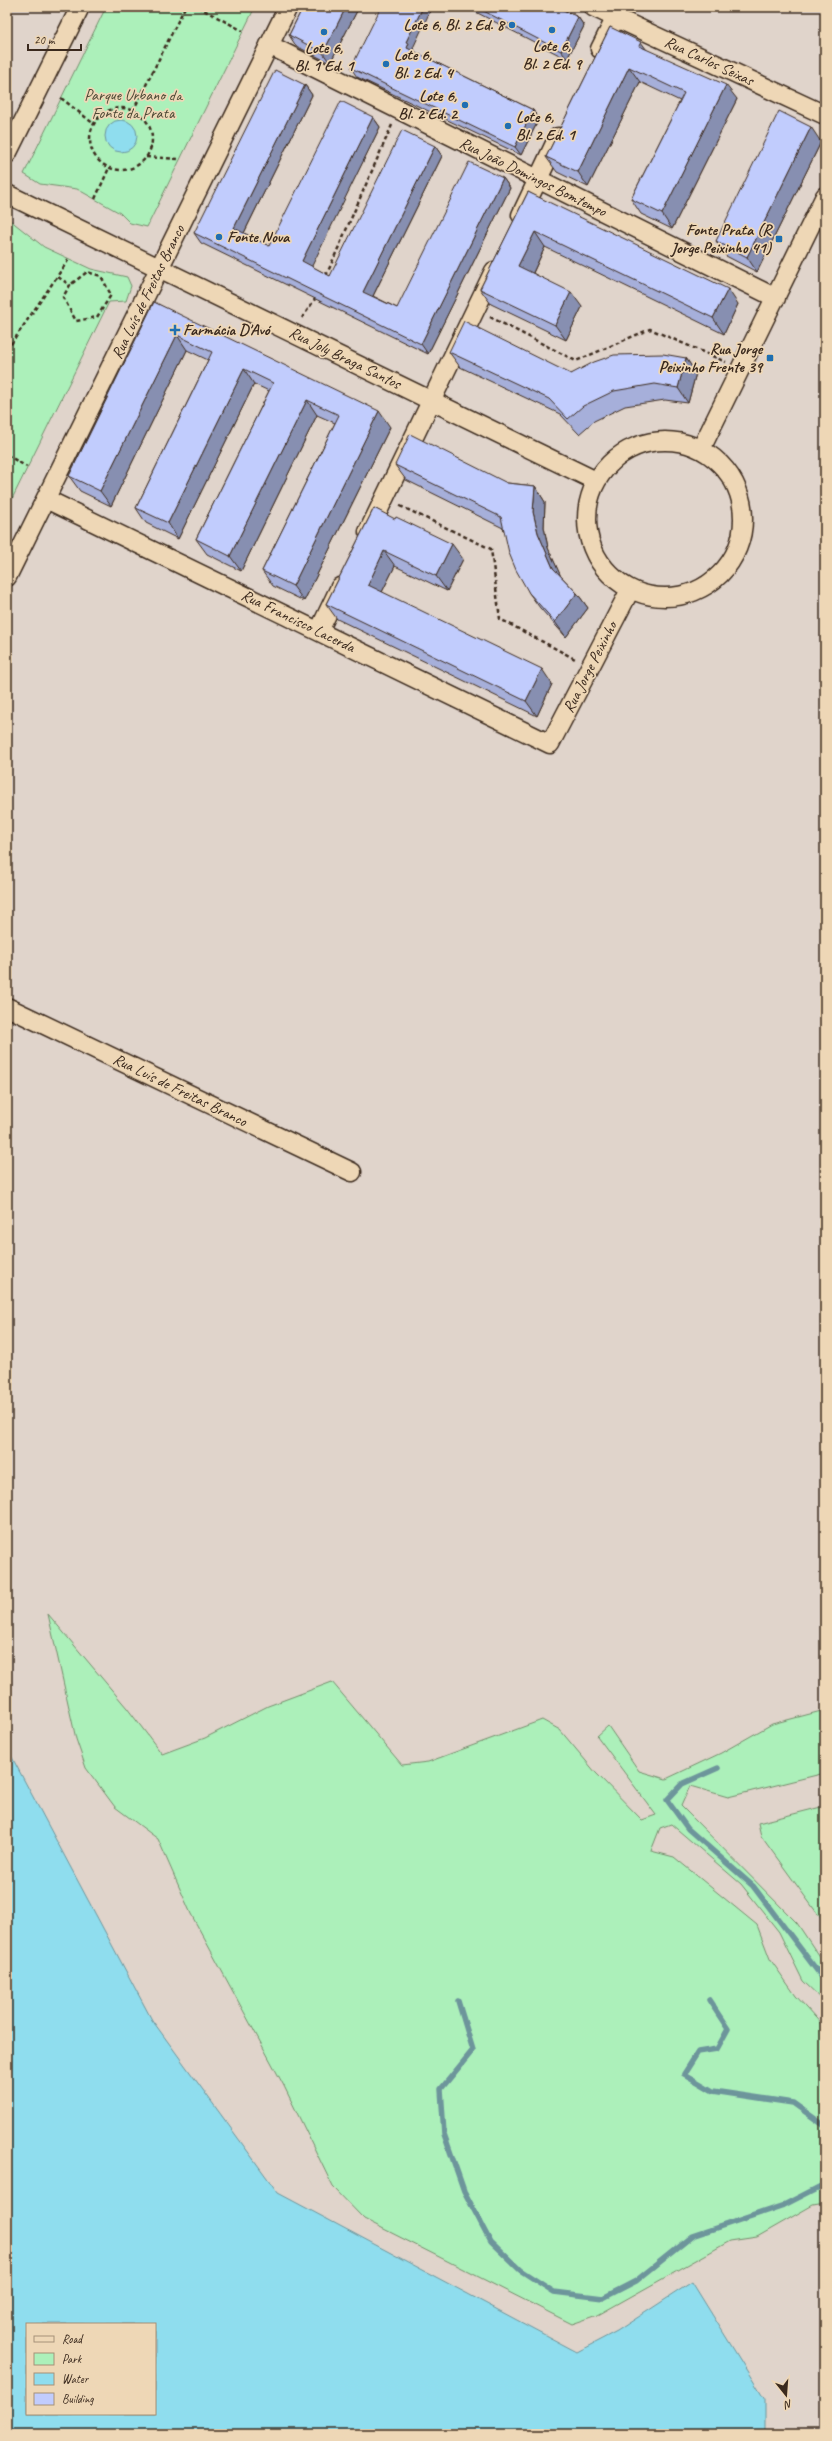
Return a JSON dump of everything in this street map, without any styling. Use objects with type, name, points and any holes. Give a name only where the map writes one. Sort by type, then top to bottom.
[{"type":"street","points":[[7,154],[80,7]]},
{"type":"street","name":"Rua Luís de Freitas Branco","points":[[7,577],[288,7]]},
{"type":"street","name":"Rua Carlos Seixas","points":[[593,7],[618,12],[825,115]]},
{"type":"street","points":[[592,67],[618,12]]},
{"type":"street","name":"Rua João Domingos Bomtempo","points":[[269,45],[776,298]]},
{"type":"street","points":[[515,228],[565,123]]},
{"type":"street","name":"Rua Joly Braga Santos","points":[[7,194],[596,481]]},
{"type":"street","points":[[701,449],[825,196]]},
{"type":"street","points":[[360,548],[502,255]]},
{"type":"street","points":[[654,441],[678,442],[701,449],[722,466],[737,488],[743,514],[740,541],[728,565],[708,584],[684,595],[656,597],[630,590],[610,575],[592,549],[587,530],[587,505],[596,481],[615,459],[630,448],[654,441]]},
{"type":"street","name":"Rua Francisco Lacerda","points":[[46,499],[550,744]]},
{"type":"street","points":[[319,631],[350,569]]},
{"type":"street","name":"Rua Jorge Peixinho","points":[[550,744],[630,590]]},
{"type":"street","name":"Rua Luís de Freitas Branco","points":[[7,1007],[352,1172]]},
{"type":"path","points":[[132,111],[185,7]]},
{"type":"path","points":[[198,7],[243,31]]},
{"type":"path","points":[[61,98],[94,124]]},
{"type":"path","points":[[118,109],[132,111],[144,119],[150,128],[151,147],[146,157],[139,164],[130,169],[109,168],[100,163],[90,145],[94,124],[108,111],[118,109]]},
{"type":"path","points":[[324,279],[398,110]]},
{"type":"path","points":[[146,157],[180,159]]},
{"type":"path","points":[[95,199],[109,168]]},
{"type":"path","points":[[7,350],[69,259]]},
{"type":"path","points":[[87,272],[101,276],[110,295],[97,317],[76,321],[63,297],[70,285],[87,272]]},
{"type":"path","points":[[58,277],[70,285]]},
{"type":"path","points":[[292,332],[315,299]]},
{"type":"path","points":[[476,310],[576,361],[650,329],[741,369]]},
{"type":"path","points":[[7,410],[11,414]]},
{"type":"path","points":[[7,456],[27,467]]},
{"type":"path","points":[[385,499],[491,549],[500,619],[590,667]]},
{"type":"green space","name":"Parque Urbano da Fonte da Prata","points":[[106,7],[255,7],[147,227],[130,223],[120,213],[77,189],[40,184],[24,174]]},
{"type":"green space","points":[[10,220],[44,247],[91,269],[127,277],[131,286],[126,301],[109,302],[7,509],[7,221]]},
{"type":"green space","points":[[48,1614],[127,1708],[162,1754],[205,1738],[268,1706],[332,1682],[402,1765],[428,1762],[542,1720],[560,1730],[596,1773],[642,1820],[656,1815],[597,1736],[608,1726],[639,1771],[666,1779],[721,1753],[772,1724],[825,1710],[825,1773],[728,1797],[690,1786],[681,1806],[797,1923],[825,1965],[825,2002],[803,1981],[779,1932],[741,1884],[671,1824],[660,1828],[651,1851],[674,1857],[757,1925],[770,1959],[796,1996],[825,2028],[825,2203],[813,2205],[757,2237],[730,2241],[598,2315],[572,2324],[364,2219],[333,2187],[284,2086],[191,1914],[158,1839],[115,1807],[86,1768],[76,1739]]},
{"type":"green space","points":[[825,1806],[825,1924],[761,1836],[758,1823]]},
{"type":"water","points":[[121,120],[127,121],[134,127],[137,136],[136,142],[130,149],[121,152],[115,151],[108,145],[105,136],[106,130],[112,123]]},
{"type":"water","points":[[7,1748],[152,2020],[278,2193],[577,2352],[617,2331],[692,2282],[765,2400],[765,2434],[7,2434]]},
{"type":"building","name":"Lote 6, Bl. 1 Ed. 1","points":[[303,7],[346,7],[323,53],[289,35]]},
{"type":"building","points":[[381,7],[423,7],[406,42],[409,43],[407,48],[533,110],[515,147],[351,68]]},
{"type":"building","name":"Lote 6, Bl. 2 Ed. 9","points":[[476,7],[557,7],[578,17],[561,51]]},
{"type":"building","points":[[610,27],[641,42],[639,46],[726,85],[662,214],[631,199],[684,93],[629,67],[578,172],[546,157]]},
{"type":"building","points":[[275,70],[305,85],[234,228],[269,246],[341,101],[373,117],[302,261],[330,276],[402,130],[435,146],[363,292],[397,308],[469,162],[503,178],[421,344],[194,233]]},
{"type":"building","points":[[779,111],[811,127],[747,257],[716,241]]},
{"type":"building","points":[[528,192],[728,289],[713,318],[535,232],[518,266],[571,292],[555,325],[480,289]]},
{"type":"building","points":[[154,302],[379,411],[293,586],[262,571],[339,415],[307,400],[230,556],[196,539],[273,383],[244,369],[168,523],[136,508],[212,352],[177,335],[100,491],[69,476]]},
{"type":"building","points":[[464,321],[571,374],[594,362],[614,355],[663,354],[686,358],[678,388],[655,384],[614,391],[583,406],[568,419],[549,399],[449,352]]},
{"type":"building","points":[[410,434],[507,483],[535,486],[533,512],[538,533],[553,568],[577,593],[555,622],[529,593],[516,570],[509,553],[501,517],[395,465]]},
{"type":"building","points":[[374,508],[452,544],[436,576],[384,551],[368,585],[542,669],[526,701],[326,604]]},
{"type":"waterway","points":[[718,1768],[682,1784],[667,1800],[688,1829],[753,1886],[825,1981]]},
{"type":"waterway","points":[[709,2000],[728,2029],[717,2049],[698,2052],[684,2074],[713,2091],[793,2103],[825,2126]]},
{"type":"waterway","points":[[458,2001],[473,2050],[441,2089],[444,2134],[464,2191],[491,2242],[520,2270],[554,2292],[603,2298],[636,2281],[692,2236],[784,2205],[825,2184]]},
{"type":"place","name":"Lote 6, Bl. 2 Ed. 8","points":[[512,25]]},
{"type":"place","name":"Lote 6, Bl. 2 Ed. 9","points":[[552,30]]},
{"type":"place","name":"Lote 6, Bl. 1 Ed. 1","points":[[324,32]]},
{"type":"place","name":"Lote 6, Bl. 2 Ed. 4","points":[[386,64]]},
{"type":"place","name":"Lote 6, Bl. 2 Ed. 2","points":[[465,105]]},
{"type":"place","name":"Lote 6, Bl. 2 Ed. 1","points":[[508,126]]},
{"type":"place","name":"Fonte Nova","points":[[219,237]]},
{"type":"place","name":"Fonte Prata (R Jorge Peixinho 41)","points":[[779,239]]},
{"type":"place","name":"Farmácia D'Avó","points":[[175,330]]},
{"type":"place","name":"Rua Jorge Peixinho Frente 39","points":[[770,358]]}]
